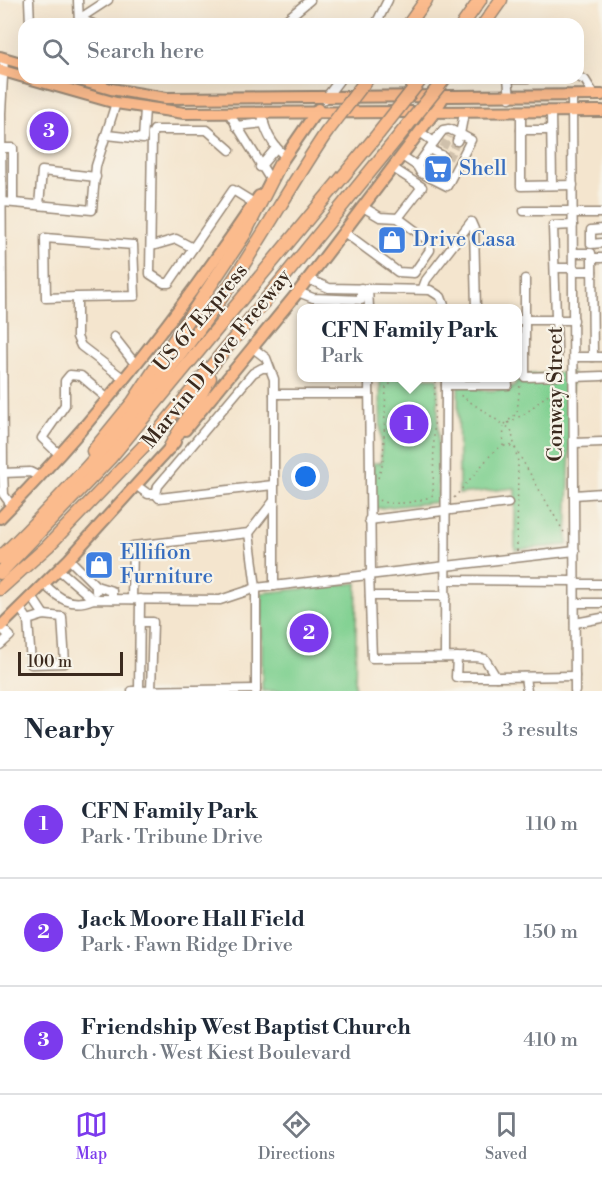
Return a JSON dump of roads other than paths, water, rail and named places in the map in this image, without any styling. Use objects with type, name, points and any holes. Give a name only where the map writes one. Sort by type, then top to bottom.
[{"type":"highway","points":[[413,18],[426,0]]},
{"type":"highway","points":[[467,18],[480,0]]},
{"type":"highway","points":[[488,18],[501,0]]},
{"type":"highway","name":"Marvin D Love Freeway","points":[[0,558],[102,454],[165,376],[228,288],[326,133],[363,84]]},
{"type":"highway","name":"US 67 Express","points":[[0,573],[66,507],[126,439],[417,84]]},
{"type":"highway","name":"Marvin D Love Freeway","points":[[0,589],[48,546],[162,427],[399,136],[442,87]]},
{"type":"highway","points":[[28,531],[54,495],[133,402],[244,234],[283,160]]},
{"type":"highway","points":[[170,447],[230,343]]},
{"type":"main road","points":[[2,58],[18,62]]},
{"type":"main road","points":[[1,70],[18,75]]},
{"type":"main road","points":[[50,84],[145,109],[184,113],[229,113],[263,118],[315,113],[602,111]]},
{"type":"main road","points":[[95,84],[111,89],[166,98],[325,99],[442,87],[510,98],[598,96]]},
{"type":"main road","name":"Marvin D Love Freeway","points":[[0,627],[69,559],[137,486],[253,348],[434,113],[442,87]]},
{"type":"main road","points":[[111,89],[113,102]]},
{"type":"main road","points":[[229,98],[229,113]]},
{"type":"main road","points":[[510,98],[515,112]]},
{"type":"main road","points":[[0,518],[60,455],[136,366],[254,203],[325,99]]},
{"type":"street","points":[[29,0],[30,18]]},
{"type":"street","points":[[78,0],[79,18]]},
{"type":"street","points":[[84,18],[108,0]]},
{"type":"street","points":[[288,18],[310,0]]},
{"type":"street","points":[[379,18],[388,0]]},
{"type":"street","points":[[2,58],[3,473],[4,495],[12,506]]},
{"type":"street","points":[[584,80],[598,96]]},
{"type":"street","points":[[76,84],[77,92]]},
{"type":"street","points":[[325,99],[336,84]]},
{"type":"street","points":[[509,84],[510,98]]},
{"type":"street","name":"Conway Street","points":[[572,97],[575,691]]},
{"type":"street","points":[[2,206],[13,202],[92,210],[96,177],[113,102]]},
{"type":"street","points":[[107,135],[143,139],[145,109]]},
{"type":"street","points":[[515,112],[521,130],[521,186],[573,186]]},
{"type":"street","points":[[551,112],[552,186]]},
{"type":"street","points":[[229,113],[260,167],[270,179]]},
{"type":"street","points":[[455,136],[464,113]]},
{"type":"street","points":[[236,126],[263,118],[283,160]]},
{"type":"street","points":[[230,150],[207,129],[154,130],[152,134],[150,274],[164,284],[169,283],[233,190],[254,203]]},
{"type":"street","points":[[417,166],[443,130],[471,140],[446,156]]},
{"type":"street","points":[[521,130],[551,130]]},
{"type":"street","points":[[420,132],[431,145],[446,156]]},
{"type":"street","points":[[2,148],[13,148],[13,202]]},
{"type":"street","points":[[260,167],[276,148]]},
{"type":"street","points":[[402,156],[417,166],[421,173],[447,186],[446,156]]},
{"type":"street","points":[[393,168],[422,187],[398,218]]},
{"type":"street","points":[[39,205],[42,171],[96,177]]},
{"type":"street","points":[[344,232],[398,272],[414,273],[431,245],[429,241],[398,218],[380,217],[363,207]]},
{"type":"street","points":[[524,211],[602,213]]},
{"type":"street","points":[[574,357],[596,355],[591,213]]},
{"type":"street","points":[[423,288],[426,280],[471,222],[474,229],[476,304]]},
{"type":"street","points":[[522,334],[525,377],[558,376],[554,226],[573,225]]},
{"type":"street","points":[[591,230],[602,229]]},
{"type":"street","points":[[45,238],[133,245],[135,296],[77,297],[46,298],[45,238]]},
{"type":"street","points":[[152,246],[176,239],[193,248]]},
{"type":"street","points":[[592,252],[602,243]]},
{"type":"street","points":[[574,253],[592,252],[602,258]]},
{"type":"street","points":[[555,268],[592,271]]},
{"type":"street","points":[[308,279],[329,288],[423,288],[436,293],[442,304]]},
{"type":"street","points":[[522,310],[525,279]]},
{"type":"street","points":[[298,292],[313,298],[366,303],[365,288]]},
{"type":"street","points":[[77,297],[77,337],[81,346],[124,379]]},
{"type":"street","points":[[522,320],[574,320]]},
{"type":"street","points":[[114,336],[136,366]]},
{"type":"street","points":[[253,348],[266,358],[274,379],[274,586]]},
{"type":"street","points":[[156,494],[158,486],[253,373],[262,368],[269,368]]},
{"type":"street","points":[[60,455],[42,438],[64,405],[65,381],[70,375],[81,376],[108,399]]},
{"type":"street","points":[[574,377],[602,376]]},
{"type":"street","points":[[369,382],[372,658],[485,659],[496,677]]},
{"type":"street","points":[[445,657],[449,511],[448,383],[508,385]]},
{"type":"street","points":[[274,394],[369,394]]},
{"type":"street","points":[[574,443],[602,442]]},
{"type":"street","points":[[3,473],[30,472],[40,477]]},
{"type":"street","points":[[137,486],[148,494],[156,494],[159,498],[273,485]]},
{"type":"street","points":[[574,495],[602,494]]},
{"type":"street","points":[[249,532],[256,588],[256,690],[137,691],[140,622],[136,599],[133,546],[249,532],[273,502]]},
{"type":"street","points":[[369,520],[508,503]]},
{"type":"street","points":[[44,584],[66,602],[85,603],[95,599],[220,600],[256,588],[575,551]]},
{"type":"street","points":[[69,559],[96,586],[112,591],[112,599]]},
{"type":"street","points":[[58,569],[95,599]]},
{"type":"street","points":[[446,580],[602,584]]},
{"type":"street","points":[[95,599],[96,586]]},
{"type":"street","points":[[370,596],[446,596]]},
{"type":"street","points":[[32,597],[44,615]]},
{"type":"street","points":[[575,603],[602,603]]},
{"type":"street","points":[[20,608],[28,620],[31,664],[65,663],[62,617],[44,615],[28,620]]},
{"type":"street","points":[[575,623],[602,618]]},
{"type":"street","points":[[140,622],[153,622],[151,690]]},
{"type":"street","points":[[0,627],[10,636],[0,645]]},
{"type":"street","points":[[457,657],[456,677],[575,676]]},
{"type":"street","points":[[525,677],[527,691]]},
{"type":"tunnel","points":[[443,148],[449,136]]},
{"type":"tunnel","points":[[448,159],[457,141]]},
{"type":"place","name":"Friendship West Baptist Church","points":[[49,131]]},
{"type":"place","name":"Shell","points":[[438,169]]},
{"type":"place","name":"Drive Casa","points":[[392,240]]},
{"type":"place","name":"CFN Family Park","points":[[409,424]]},
{"type":"place","name":"Ellifion Furniture","points":[[99,565]]},
{"type":"place","name":"Jack Moore Hall Field","points":[[309,633]]}]
